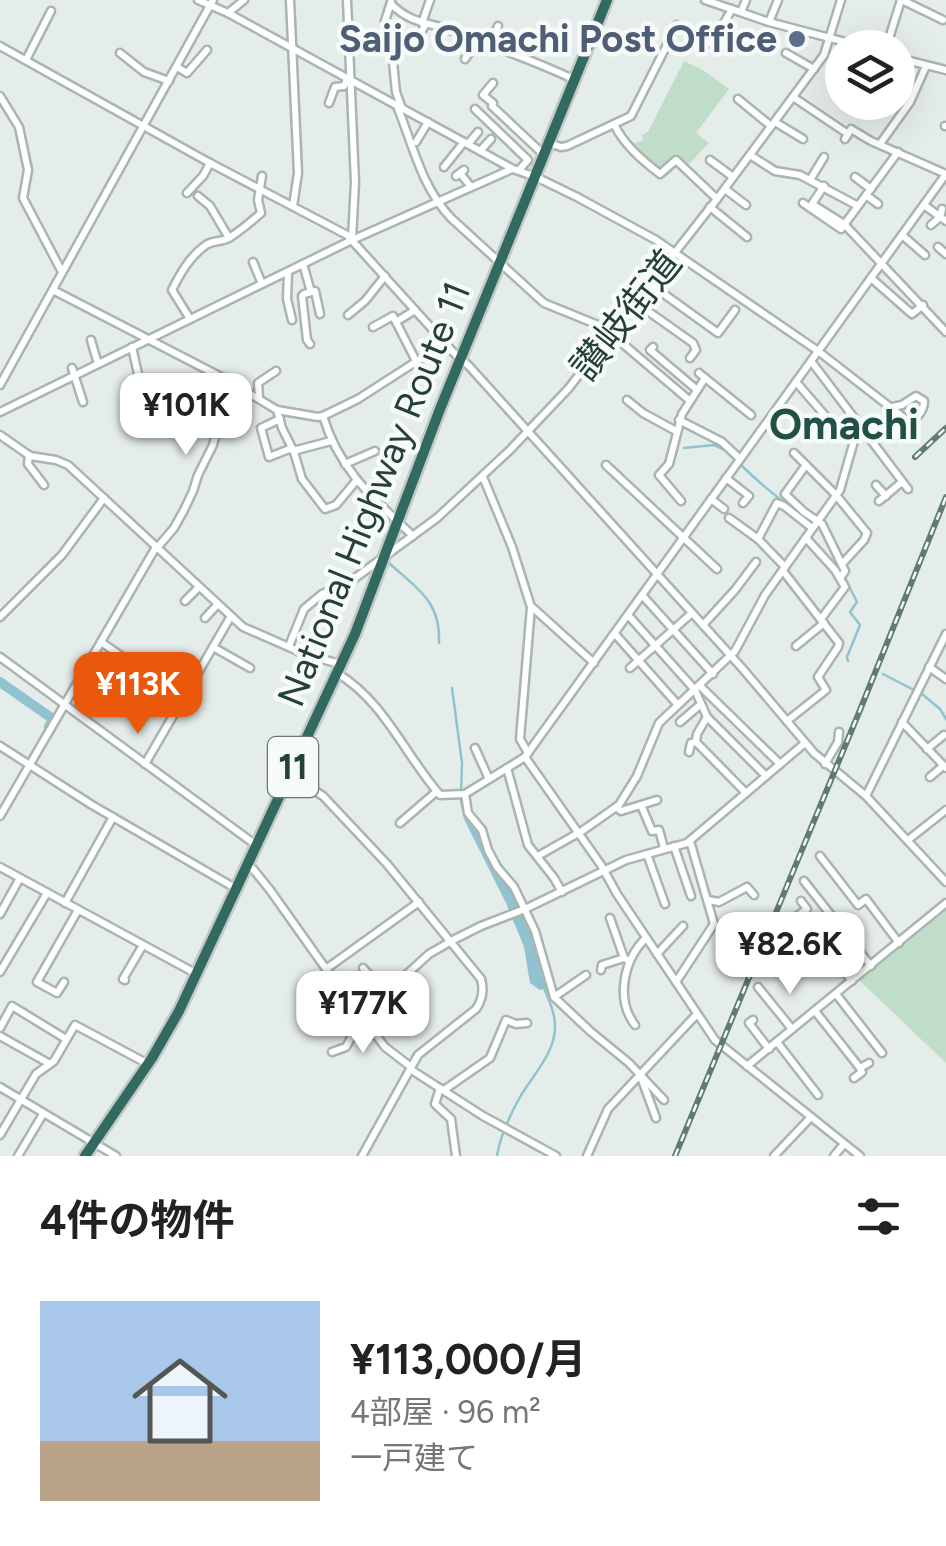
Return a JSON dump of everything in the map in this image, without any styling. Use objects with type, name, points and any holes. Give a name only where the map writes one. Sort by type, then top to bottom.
[{"type":"highway","name":"National Highway Route 11","points":[[85,1156],[148,1064],[179,1010],[339,668],[608,0]]},
{"type":"street","points":[[198,0],[212,3],[480,151],[630,226],[818,351],[905,418],[915,418],[924,402],[916,396],[892,407]]},
{"type":"street","points":[[228,13],[244,0]]},
{"type":"street","points":[[290,0],[298,174],[292,206]]},
{"type":"street","points":[[347,0],[355,182],[352,240]]},
{"type":"street","points":[[418,37],[430,0]]},
{"type":"street","points":[[705,0],[825,36]]},
{"type":"street","points":[[741,12],[746,0]]},
{"type":"street","points":[[768,22],[778,0]]},
{"type":"street","name":"讃岐街道","points":[[833,30],[841,0]]},
{"type":"street","points":[[892,30],[902,0],[944,20]]},
{"type":"street","points":[[575,80],[532,59],[424,24],[404,15],[391,2],[385,21],[396,92],[424,178],[438,202],[465,232],[544,303],[610,333],[689,400]]},
{"type":"street","points":[[0,386],[212,3]]},
{"type":"street","points":[[493,82],[483,95],[492,106],[546,148],[561,148],[631,116],[678,25],[712,44],[732,9]]},
{"type":"street","points":[[26,60],[50,11]]},
{"type":"street","points":[[489,46],[498,26]]},
{"type":"street","points":[[466,59],[480,42]]},
{"type":"street","points":[[0,46],[352,240],[692,612],[805,742],[866,796],[946,882]]},
{"type":"street","points":[[176,67],[187,73],[206,50]]},
{"type":"street","name":"讃岐街道","points":[[289,646],[304,609],[322,594],[351,582],[414,536],[483,477],[568,389],[725,189],[825,52]]},
{"type":"street","points":[[120,53],[144,72],[169,81]]},
{"type":"street","points":[[786,53],[814,69]]},
{"type":"street","points":[[915,63],[946,70]]},
{"type":"street","points":[[880,144],[910,102],[926,66]]},
{"type":"street","points":[[330,103],[332,90],[344,86],[349,79]]},
{"type":"street","points":[[0,96],[20,127],[28,174],[23,198],[62,273]]},
{"type":"street","points":[[0,435],[29,455],[68,466],[243,627],[339,668],[391,726],[436,792],[462,794],[526,755],[946,174],[852,130],[847,137],[793,97]]},
{"type":"street","points":[[738,100],[803,139]]},
{"type":"street","points":[[0,412],[73,372],[98,364],[352,240],[516,170],[528,160],[509,137],[475,109]]},
{"type":"street","points":[[416,142],[428,122]]},
{"type":"street","points":[[614,124],[640,158],[660,174],[676,160],[717,199]]},
{"type":"street","points":[[444,168],[478,132]]},
{"type":"street","points":[[480,151],[491,139]]},
{"type":"street","points":[[802,203],[842,230],[898,152]]},
{"type":"street","points":[[750,155],[775,171],[800,175],[858,206]]},
{"type":"street","points":[[810,180],[824,158]]},
{"type":"street","points":[[710,160],[733,178]]},
{"type":"street","points":[[187,193],[210,163]]},
{"type":"street","points":[[460,173],[471,187]]},
{"type":"street","points":[[190,318],[172,290],[174,285],[183,268],[204,247],[229,238],[262,213],[258,200],[262,176]]},
{"type":"street","points":[[855,177],[878,204]]},
{"type":"street","points":[[824,186],[812,204],[844,224],[946,332]]},
{"type":"street","points":[[725,189],[746,205]]},
{"type":"street","points":[[198,196],[210,206],[229,238]]},
{"type":"street","points":[[924,205],[942,216],[931,225]]},
{"type":"street","points":[[710,208],[747,237]]},
{"type":"street","points":[[898,218],[909,226]]},
{"type":"street","points":[[902,235],[926,256]]},
{"type":"street","points":[[253,262],[262,284]]},
{"type":"street","points":[[303,264],[311,292]]},
{"type":"street","points":[[288,272],[292,320]]},
{"type":"street","points":[[348,315],[366,301],[384,276]]},
{"type":"street","points":[[871,278],[912,314],[922,305]]},
{"type":"street","points":[[650,284],[718,333],[735,310]]},
{"type":"street","points":[[53,290],[277,410],[324,416],[358,399],[445,343]]},
{"type":"street","points":[[310,344],[304,294],[314,291],[320,314]]},
{"type":"street","points":[[636,302],[692,343],[696,350],[690,358]]},
{"type":"street","points":[[396,322],[415,310]]},
{"type":"street","points":[[372,327],[393,316],[416,361]]},
{"type":"street","points":[[91,340],[98,364]]},
{"type":"street","points":[[653,346],[650,350],[696,390]]},
{"type":"street","points":[[130,348],[141,399]]},
{"type":"street","points":[[810,362],[908,489]]},
{"type":"street","points":[[259,398],[258,383],[276,371]]},
{"type":"street","points":[[73,372],[84,402]]},
{"type":"street","points":[[681,500],[659,475],[669,464],[680,420],[702,375],[751,414]]},
{"type":"street","points":[[796,382],[835,427],[854,442]]},
{"type":"street","points":[[0,816],[156,547],[174,528],[194,491],[219,424],[246,390]]},
{"type":"street","points":[[627,400],[642,413],[677,431]]},
{"type":"street","points":[[902,404],[905,418]]},
{"type":"street","points":[[277,410],[302,478],[324,509],[336,505],[356,481]]},
{"type":"street","points":[[324,416],[331,441],[356,481],[414,536]]},
{"type":"street","points":[[280,420],[261,428],[269,457],[331,441]]},
{"type":"street","points":[[680,420],[722,442],[738,462]]},
{"type":"street","points":[[538,856],[616,807],[637,776],[659,723],[730,655],[765,594],[836,495],[854,442],[856,423]]},
{"type":"street","points":[[345,464],[375,451]]},
{"type":"street","points":[[794,453],[867,533],[842,572]]},
{"type":"street","points":[[29,455],[28,464],[44,485]]},
{"type":"street","points":[[606,465],[717,569]]},
{"type":"street","points":[[806,466],[785,494],[816,524]]},
{"type":"street","points":[[483,477],[531,606],[520,734],[526,755],[707,1031],[860,1156]]},
{"type":"street","points":[[726,478],[748,496],[742,503]]},
{"type":"street","points":[[876,485],[882,498],[902,482]]},
{"type":"street","points":[[0,616],[62,555],[104,498]]},
{"type":"street","points":[[711,499],[724,509]]},
{"type":"street","points":[[758,539],[777,503],[822,524],[842,572],[845,586],[823,621],[796,646]]},
{"type":"street","points":[[729,518],[758,539],[839,643],[818,677],[826,690],[787,721]]},
{"type":"street","points":[[806,538],[842,572]]},
{"type":"street","points":[[703,625],[756,562]]},
{"type":"street","points":[[185,600],[198,588]]},
{"type":"street","points":[[642,595],[713,674]]},
{"type":"street","points":[[205,618],[218,605]]},
{"type":"street","points":[[531,606],[594,663]]},
{"type":"street","points":[[630,668],[692,612]]},
{"type":"street","points":[[628,615],[655,646],[780,764]]},
{"type":"street","points":[[145,764],[231,616]]},
{"type":"street","points":[[615,634],[678,705]]},
{"type":"street","points":[[866,796],[946,634]]},
{"type":"street","points":[[572,643],[580,636]]},
{"type":"street","points":[[100,642],[183,698]]},
{"type":"street","points":[[213,647],[250,668]]},
{"type":"street","points":[[0,658],[256,845]]},
{"type":"street","points":[[930,667],[946,679]]},
{"type":"street","points":[[698,688],[707,717],[766,776]]},
{"type":"street","points":[[680,722],[701,704]]},
{"type":"street","points":[[707,717],[696,734],[696,742],[746,793]]},
{"type":"street","points":[[902,722],[944,767],[930,778]]},
{"type":"street","points":[[826,764],[839,732]]},
{"type":"street","points":[[928,749],[944,734]]},
{"type":"street","points":[[688,752],[696,742]]},
{"type":"street","points":[[332,1052],[346,1047],[386,993],[430,954],[603,870],[690,840],[805,742]]},
{"type":"street","points":[[0,746],[235,888]]},
{"type":"street","points":[[475,748],[488,779]]},
{"type":"street","points":[[506,768],[528,845],[562,892]]},
{"type":"street","points":[[290,775],[323,796],[419,902],[481,979],[483,990],[476,1009],[422,1051],[362,1156]]},
{"type":"street","points":[[400,823],[436,792]]},
{"type":"street","points":[[462,794],[468,813],[482,830],[492,858],[510,880],[538,940],[554,997],[664,1100]]},
{"type":"street","points":[[616,807],[622,811],[657,800]]},
{"type":"street","points":[[641,805],[652,831],[659,830],[664,848]]},
{"type":"street","points":[[908,840],[944,815]]},
{"type":"street","points":[[65,903],[114,818]]},
{"type":"street","points":[[676,982],[714,924],[690,840]]},
{"type":"street","points":[[674,846],[691,896]]},
{"type":"street","points":[[647,853],[665,904]]},
{"type":"street","points":[[820,856],[858,905],[866,899],[899,943]]},
{"type":"street","points":[[246,865],[270,890],[386,1047],[410,1068],[483,1116],[556,1156]]},
{"type":"street","points":[[0,867],[196,974]]},
{"type":"street","points":[[0,914],[20,878]]},
{"type":"street","points":[[804,881],[871,966]]},
{"type":"street","points":[[708,900],[719,902],[747,887],[754,895]]},
{"type":"street","points":[[0,972],[47,892]]},
{"type":"street","points":[[802,901],[807,908],[797,916],[852,981]]},
{"type":"street","points":[[326,969],[419,902]]},
{"type":"street","points":[[747,1066],[946,904]]},
{"type":"street","points":[[64,982],[57,993],[37,982],[78,910]]},
{"type":"street","points":[[610,918],[626,959],[627,1010],[635,1025]]},
{"type":"street","points":[[657,954],[682,926]]},
{"type":"street","points":[[601,970],[602,965],[626,959],[646,938]]},
{"type":"street","points":[[126,980],[123,979],[144,945]]},
{"type":"street","points":[[363,968],[386,993]]},
{"type":"street","points":[[554,997],[586,975]]},
{"type":"street","points":[[758,987],[792,1030]]},
{"type":"street","points":[[836,994],[882,1053]]},
{"type":"street","points":[[0,1028],[12,1006],[66,1040]]},
{"type":"street","points":[[816,1010],[860,1068],[862,1072],[854,1078]]},
{"type":"street","points":[[587,1156],[608,1109],[696,1014]]},
{"type":"street","points":[[456,1156],[450,1119],[435,1104],[442,1089],[490,1058],[506,1020],[516,1024],[527,1022]]},
{"type":"street","points":[[753,1020],[749,1023],[769,1049]]},
{"type":"street","points":[[0,1135],[36,1074],[50,1064],[75,1026],[148,1064]]},
{"type":"street","points":[[0,1036],[50,1064]]},
{"type":"street","points":[[777,1042],[818,1095]]},
{"type":"street","points":[[860,1068],[869,1063]]},
{"type":"street","points":[[640,1074],[656,1118]]},
{"type":"street","points":[[0,1087],[116,1156]]},
{"type":"street","points":[[18,1156],[44,1114]]},
{"type":"street","points":[[774,1156],[811,1117]]},
{"type":"street","points":[[834,1156],[844,1144]]},
{"type":"green space","points":[[684,61],[729,89],[696,133],[709,143],[688,165],[676,154],[659,168],[633,144],[643,140],[642,135],[648,132]]},
{"type":"green space","points":[[946,909],[946,1063],[859,980]]},
{"type":"water","points":[[459,797],[531,928],[550,995],[546,988],[540,990],[530,983],[524,947],[464,819]]},
{"type":"waterway","points":[[684,448],[714,445],[725,450]]},
{"type":"waterway","points":[[738,462],[809,519]]},
{"type":"waterway","points":[[390,564],[432,607],[439,643]]},
{"type":"waterway","points":[[844,576],[857,602],[850,612],[860,625],[848,661]]},
{"type":"waterway","points":[[883,674],[912,689]]},
{"type":"waterway","points":[[0,682],[53,719],[49,727]]},
{"type":"waterway","points":[[452,688],[462,763],[461,794]]},
{"type":"waterway","points":[[922,694],[946,719]]},
{"type":"waterway","points":[[497,1156],[513,1111],[552,1045],[555,1021],[544,988]]},
{"type":"railway","points":[[915,457],[946,428]]},
{"type":"railway","points":[[675,1156],[946,497]]},
{"type":"place","name":"Saijo Omachi Post Office","points":[[797,39]]},
{"type":"district","name":"Omachi","points":[[844,424]]}]
